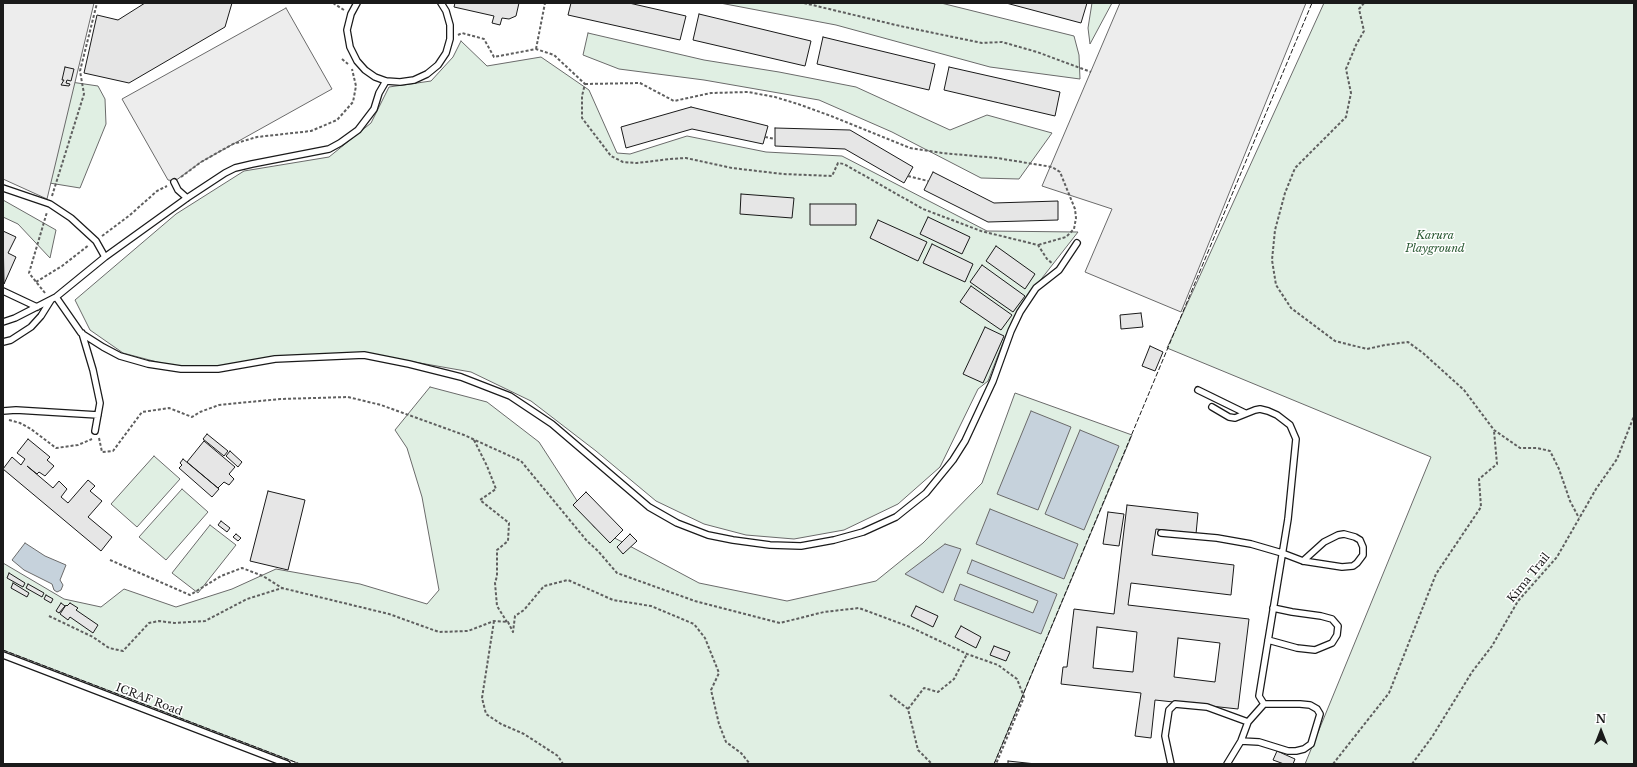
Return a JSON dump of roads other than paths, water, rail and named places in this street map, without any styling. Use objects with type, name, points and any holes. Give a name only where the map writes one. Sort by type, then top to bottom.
[{"type":"lane","points":[[357,3],[351,14],[348,30],[350,47],[357,62],[375,77],[386,81],[400,82],[414,80],[427,74],[438,65],[446,53],[450,39],[450,25],[446,11],[441,3]]},
{"type":"lane","points":[[3,322],[15,318],[54,298],[105,257],[186,198],[224,173],[235,168],[329,148],[340,143],[358,130],[374,109],[379,93],[386,81]]},
{"type":"lane","points":[[174,182],[178,190],[186,198]]},
{"type":"lane","points":[[3,188],[50,204],[71,218],[96,240],[105,257]]},
{"type":"lane","points":[[81,333],[120,356],[148,364],[181,369],[218,369],[275,359],[364,355],[461,377],[510,396],[552,424],[649,507],[677,523],[708,535],[733,540],[770,546],[801,546],[834,540],[863,532],[896,517],[926,493],[953,460],[965,441],[992,381],[1020,312],[1036,288],[1059,270],[1077,243]]},
{"type":"lane","points":[[3,291],[37,307]]},
{"type":"lane","points":[[54,298],[81,333],[93,370],[100,403],[95,431]]},
{"type":"lane","points":[[3,342],[11,340],[31,327],[54,298]]},
{"type":"lane","points":[[1198,390],[1245,413]]},
{"type":"lane","points":[[1212,407],[1229,417],[1235,418],[1245,413],[1260,409],[1277,415],[1290,425],[1296,439],[1288,519],[1259,696],[1264,704]]},
{"type":"lane","points":[[3,411],[16,410],[98,415]]},
{"type":"lane","points":[[1161,533],[1217,538],[1251,544],[1303,561],[1342,567],[1353,566],[1361,560],[1363,555],[1363,547],[1360,540],[1344,534],[1324,542],[1303,561]]},
{"type":"lane","points":[[1268,640],[1297,648],[1315,650],[1332,643],[1337,635],[1338,626],[1332,619],[1273,608]]},
{"type":"lane","name":"ICRAF Road","points":[[3,655],[287,764]]},
{"type":"lane","points":[[1171,764],[1165,736],[1169,710],[1176,704],[1207,707],[1248,722]]},
{"type":"lane","points":[[1227,764],[1240,741],[1248,722],[1264,704],[1310,705],[1317,709],[1320,714],[1311,744],[1304,749],[1288,751],[1259,742],[1240,741]]},
{"type":"park label","name":"Karura Playground","points":[[1435,242]]}]
